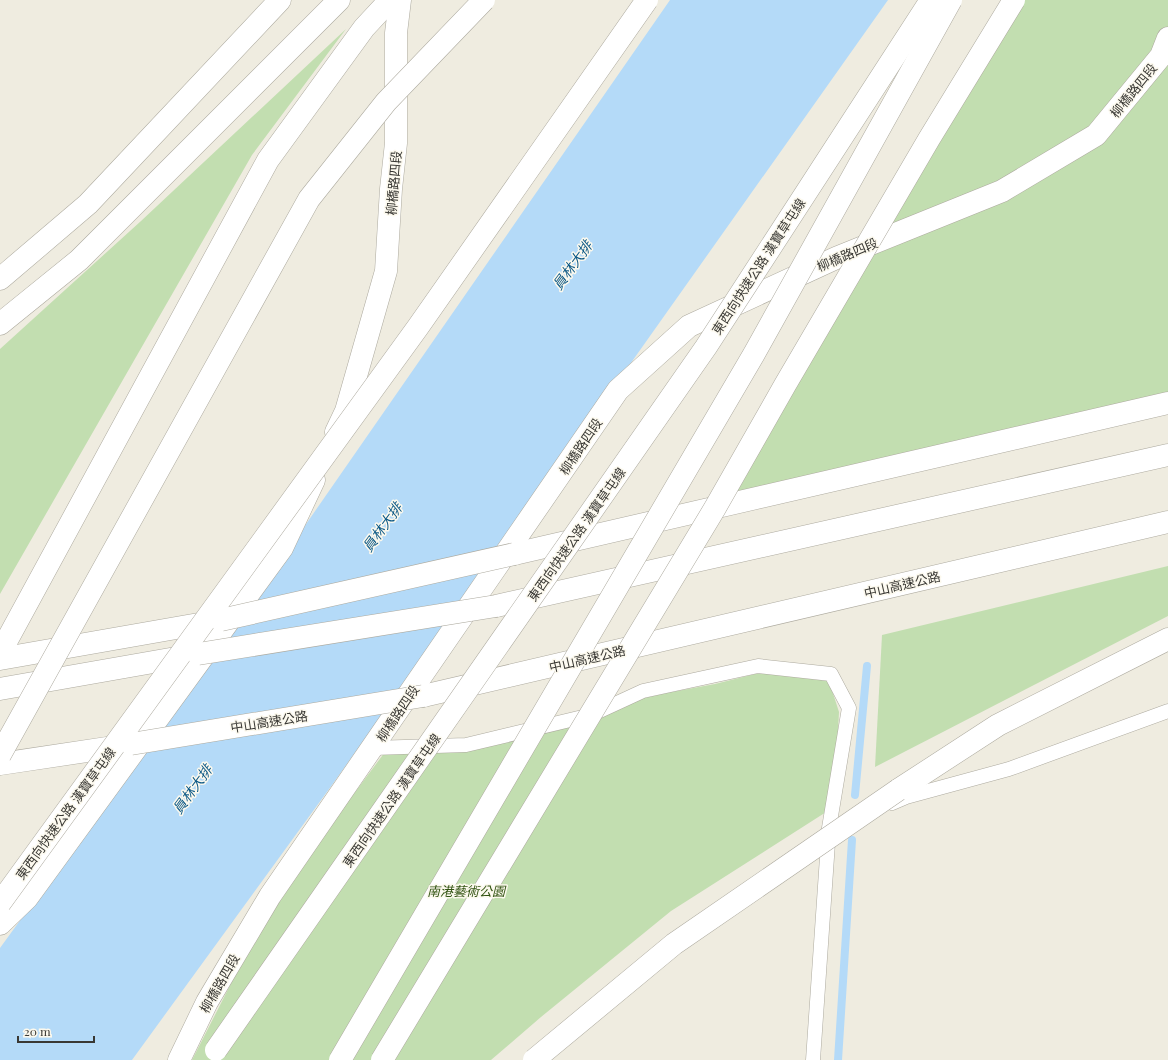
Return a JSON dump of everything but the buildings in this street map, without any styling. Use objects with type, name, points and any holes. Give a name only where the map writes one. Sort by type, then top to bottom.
[{"type":"main road","points":[[0,279],[88,204],[280,0]]},
{"type":"main road","points":[[0,324],[79,260],[339,0]]},
{"type":"main road","points":[[0,653],[268,160],[364,28],[390,0]]},
{"type":"main road","name":"柳橋路四段","points":[[0,924],[27,898],[282,548],[346,411],[386,271],[391,188],[396,143],[396,33],[400,0]]},
{"type":"main road","points":[[0,755],[309,199],[386,102],[484,0]]},
{"type":"main road","name":"東西向快速公路 漢寶草屯線","points":[[0,903],[418,327],[647,0]]},
{"type":"main road","name":"東西向快速公路 漢寶草屯線","points":[[209,1060],[706,347],[931,0]]},
{"type":"main road","points":[[340,1060],[754,354],[951,0]]},
{"type":"main road","points":[[382,1060],[710,515],[784,385],[925,146],[1014,0]]},
{"type":"main road","name":"柳橋路四段","points":[[179,1060],[207,1002],[270,896],[618,390],[689,326],[836,258],[1002,191],[1096,135],[1161,56],[1168,38]]},
{"type":"main road","points":[[0,659],[221,620],[1168,403]]},
{"type":"main road","points":[[0,689],[198,654],[496,606],[1168,455]]},
{"type":"main road","name":"中山高速公路","points":[[0,764],[422,696],[1168,522]]},
{"type":"main road","points":[[534,1060],[674,944],[898,790],[998,725],[1168,639]]},
{"type":"lane","points":[[373,748],[466,745],[591,715],[643,691],[758,666],[831,674],[849,708],[829,828],[813,1060]]},
{"type":"lane","points":[[829,828],[906,797],[1009,769],[1168,711]]},
{"type":"green space","points":[[1014,0],[1168,0],[1168,403],[715,508]]},
{"type":"green space","points":[[346,29],[252,155],[0,594],[0,349],[141,221]]},
{"type":"green space","points":[[1168,566],[1168,616],[875,767],[882,635]]},
{"type":"green space","name":"南港藝術公園","points":[[759,673],[829,681],[839,712],[834,807],[671,911],[541,1017],[491,1060],[192,1060],[266,915],[385,752],[586,725],[631,701],[715,684]]},
{"type":"water","name":"員林大排","points":[[670,0],[888,0],[332,785],[132,1060],[0,1060],[0,948],[254,599]]},
{"type":"waterway","points":[[855,795],[867,666]]},
{"type":"waterway","points":[[838,1060],[852,840]]}]
